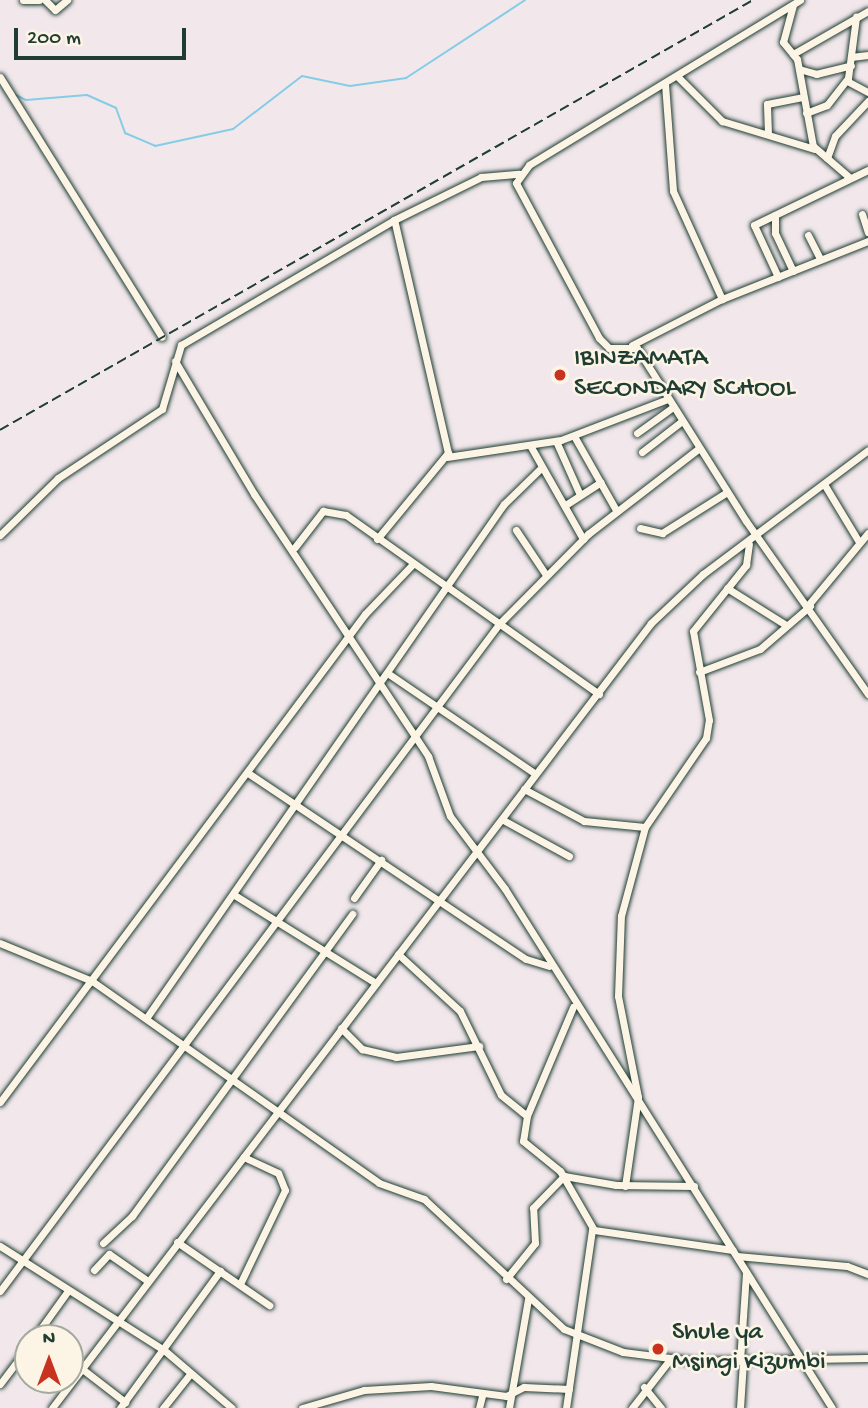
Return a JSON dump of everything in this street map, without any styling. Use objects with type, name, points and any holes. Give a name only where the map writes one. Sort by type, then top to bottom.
[{"type":"street","points":[[23,0],[39,0]]},
{"type":"street","points":[[45,0],[55,10],[66,0]]},
{"type":"street","points":[[0,535],[58,478],[162,409],[181,345],[243,304],[394,220],[481,177],[519,174],[800,0]]},
{"type":"street","points":[[793,5],[783,42],[796,54],[802,97],[815,149]]},
{"type":"street","points":[[796,54],[868,10]]},
{"type":"street","points":[[806,113],[827,106],[847,80],[856,17]]},
{"type":"street","points":[[799,69],[816,74],[868,55]]},
{"type":"street","points":[[677,76],[722,121],[815,149],[849,177]]},
{"type":"street","points":[[0,77],[162,337]]},
{"type":"street","points":[[847,80],[868,92]]},
{"type":"street","points":[[665,85],[673,191],[722,299]]},
{"type":"street","points":[[768,134],[766,104],[802,97]]},
{"type":"street","points":[[827,158],[835,136],[868,101]]},
{"type":"street","points":[[778,276],[754,226],[775,215],[807,205],[849,177],[868,170]]},
{"type":"street","points":[[519,174],[519,193],[592,328],[609,348],[632,345],[722,299],[868,241]]},
{"type":"street","points":[[862,214],[868,232]]},
{"type":"street","points":[[775,215],[775,233],[793,271]]},
{"type":"street","points":[[394,220],[447,457]]},
{"type":"street","points":[[808,235],[820,259]]},
{"type":"street","points":[[632,345],[727,492],[809,605],[868,694]]},
{"type":"street","points":[[175,361],[254,494],[295,547],[428,757],[450,816],[573,1007],[638,1097],[832,1408]]},
{"type":"street","points":[[377,539],[447,457],[531,447],[556,441],[668,399]]},
{"type":"street","points":[[637,433],[673,407]]},
{"type":"street","points":[[657,420],[666,433]]},
{"type":"street","points":[[642,452],[682,421]]},
{"type":"street","points":[[574,436],[616,510]]},
{"type":"street","points":[[556,441],[580,495]]},
{"type":"street","points":[[531,447],[541,468],[567,504],[583,539]]},
{"type":"street","points":[[0,1291],[140,1097],[185,1046],[499,624],[583,539],[616,510],[698,449]]},
{"type":"street","points":[[84,1364],[475,851],[505,821],[534,773],[679,594],[760,536],[868,450]]},
{"type":"street","points":[[147,1017],[236,896],[293,806],[389,674],[517,486],[541,468]]},
{"type":"street","points":[[567,504],[601,482]]},
{"type":"street","points":[[824,484],[859,542]]},
{"type":"street","points":[[640,528],[662,533],[727,492]]},
{"type":"street","points":[[295,547],[323,511],[332,509],[599,694]]},
{"type":"street","points":[[516,530],[546,575]]},
{"type":"street","points":[[699,672],[760,649],[809,605],[868,533]]},
{"type":"street","points":[[625,1186],[638,1097],[616,963],[645,827],[706,738],[709,720],[693,631],[746,565],[749,544]]},
{"type":"street","points":[[0,1102],[351,635],[413,565]]},
{"type":"street","points":[[727,589],[786,625]]},
{"type":"street","points":[[389,674],[534,773]]},
{"type":"street","points":[[248,773],[293,806],[381,860],[526,959],[549,967]]},
{"type":"street","points":[[524,789],[584,821],[645,827]]},
{"type":"street","points":[[505,821],[569,856]]},
{"type":"street","points":[[354,898],[381,860]]},
{"type":"street","points":[[236,896],[323,955],[376,983]]},
{"type":"street","points":[[103,1243],[132,1216],[352,914]]},
{"type":"street","points":[[0,943],[92,981],[147,1017],[229,1081],[279,1111],[381,1185],[424,1199],[528,1299],[578,1334],[623,1352],[671,1358],[742,1361],[868,1358]]},
{"type":"street","points":[[398,954],[460,1011],[501,1095],[527,1116]]},
{"type":"street","points":[[566,1408],[592,1229],[564,1176],[523,1141],[527,1116],[573,1007]]},
{"type":"street","points":[[341,1028],[362,1049],[396,1057],[479,1046]]},
{"type":"street","points":[[240,1284],[285,1191],[278,1172],[244,1157]]},
{"type":"street","points":[[564,1176],[625,1186],[694,1186]]},
{"type":"street","points":[[506,1279],[535,1243],[533,1208],[564,1176]]},
{"type":"street","points":[[592,1229],[735,1253],[847,1266],[868,1274]]},
{"type":"street","points":[[177,1242],[269,1305]]},
{"type":"street","points":[[0,1246],[67,1292],[164,1350],[232,1408]]},
{"type":"street","points":[[94,1269],[103,1256],[112,1255],[148,1281]]},
{"type":"street","points":[[84,1371],[122,1405],[220,1271]]},
{"type":"street","points":[[740,1408],[746,1273]]},
{"type":"street","points":[[44,1324],[67,1292]]},
{"type":"street","points":[[509,1408],[528,1299]]},
{"type":"street","points":[[632,1408],[644,1387],[671,1358]]},
{"type":"street","points":[[0,1384],[14,1366]]},
{"type":"street","points":[[163,1408],[190,1374]]},
{"type":"street","points":[[303,1408],[364,1390],[431,1387],[482,1396],[511,1395],[524,1387],[569,1389]]},
{"type":"street","points":[[644,1387],[661,1408]]},
{"type":"street","points":[[479,1408],[482,1396]]},
{"type":"street","points":[[820,1408],[826,1398]]},
{"type":"waterway","points":[[14,94],[26,100],[87,95],[116,108],[125,133],[155,146],[233,129],[302,76],[350,86],[406,78],[525,0]]},
{"type":"railway","points":[[0,430],[753,0]]},
{"type":"place","name":"IBINZAMATA SECONDARY SCHOOL","points":[[560,375]]},
{"type":"place","name":"Shule ya Msingi Kizumbi","points":[[658,1349]]}]
